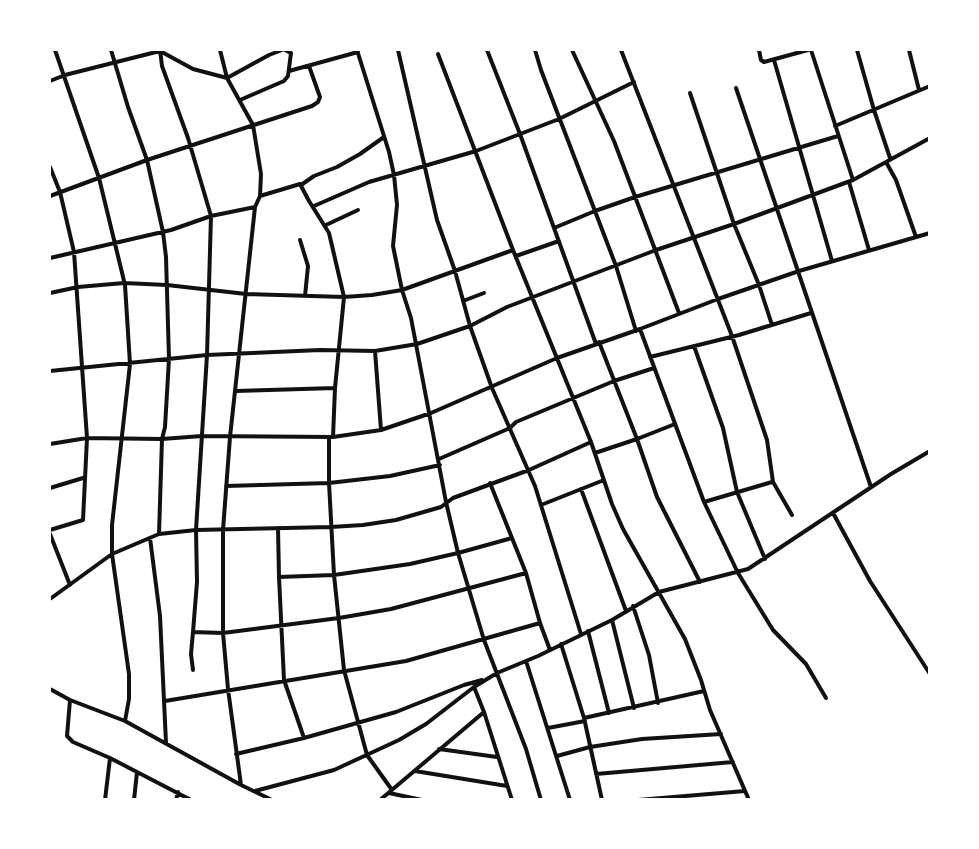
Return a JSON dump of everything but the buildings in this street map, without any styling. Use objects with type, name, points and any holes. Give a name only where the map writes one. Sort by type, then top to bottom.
[{"type":"street","points":[[55,50],[99,178],[124,283],[130,364],[120,438],[112,525],[112,554],[129,674],[125,721]]},
{"type":"street","points":[[111,50],[147,160],[163,232],[169,359],[165,427],[162,439],[159,534]]},
{"type":"street","points":[[50,81],[160,50],[193,69],[227,78],[268,52],[284,50],[291,53],[288,76],[284,81],[240,100]]},
{"type":"street","points":[[160,50],[162,66],[191,146],[211,216],[207,355],[196,530],[197,582],[191,654],[194,670]]},
{"type":"street","points":[[220,50],[227,78],[253,126],[261,174],[260,196],[255,207],[230,437],[223,530],[223,633],[241,785]]},
{"type":"street","points":[[398,50],[437,220],[455,271],[470,326],[492,388],[529,470],[581,634]]},
{"type":"street","points":[[487,50],[597,343],[638,439],[657,497],[700,582]]},
{"type":"street","points":[[535,50],[704,502],[738,573],[773,630],[806,664],[826,698]]},
{"type":"street","points":[[572,50],[614,141],[679,313]]},
{"type":"street","points":[[621,50],[732,336],[767,440],[773,482],[792,515]]},
{"type":"street","points":[[759,50],[762,62],[810,50],[838,136],[869,250]]},
{"type":"street","points":[[857,50],[888,160],[916,237]]},
{"type":"street","points":[[909,50],[919,90]]},
{"type":"street","points":[[289,71],[357,51],[394,175],[397,214],[393,246],[417,344],[446,502],[458,554],[484,640],[526,749],[541,800]]},
{"type":"street","points":[[438,54],[623,529],[685,639],[721,735],[749,800]]},
{"type":"street","points":[[774,60],[832,261]]},
{"type":"street","points":[[50,196],[147,160],[292,113],[318,102],[320,97],[309,66]]},
{"type":"street","points":[[314,206],[363,184],[476,151],[559,119],[634,82]]},
{"type":"street","points":[[835,126],[930,86]]},
{"type":"street","points":[[736,88],[871,487]]},
{"type":"street","points":[[690,93],[734,224],[759,285],[772,325]]},
{"type":"street","points":[[554,228],[595,211],[672,185],[838,136]]},
{"type":"street","points":[[260,196],[296,184],[301,185],[314,176],[337,167],[360,154],[384,137]]},
{"type":"street","points":[[50,371],[207,355],[320,350],[375,351],[417,344],[470,326],[533,297],[656,250],[851,181],[930,138]]},
{"type":"street","points":[[50,167],[60,192],[74,252],[87,438],[83,520],[50,532],[70,585]]},
{"type":"street","points":[[301,185],[326,225],[344,297],[329,483],[334,575],[344,670],[367,755],[390,792],[422,800]]},
{"type":"street","points":[[50,258],[163,232],[211,216],[255,207]]},
{"type":"street","points":[[326,225],[358,210]]},
{"type":"street","points":[[50,444],[87,438],[331,437],[381,430],[431,413],[557,358],[718,299],[799,271],[930,233]]},
{"type":"street","points":[[300,240],[308,266],[305,296]]},
{"type":"street","points":[[516,256],[559,241]]},
{"type":"street","points":[[50,293],[78,287],[124,283],[167,285],[246,294],[344,297],[372,295],[402,290],[513,250]]},
{"type":"street","points":[[463,301],[484,293]]},
{"type":"street","points":[[650,357],[772,325],[811,312]]},
{"type":"street","points":[[694,346],[723,428],[737,492],[765,559]]},
{"type":"street","points":[[375,351],[381,430]]},
{"type":"street","points":[[439,459],[510,428],[516,422],[614,381],[654,368]]},
{"type":"street","points":[[236,391],[335,388]]},
{"type":"street","points":[[595,453],[675,424]]},
{"type":"street","points":[[50,598],[112,554],[159,534],[196,530],[331,527],[396,520],[441,507],[446,502],[490,483],[529,470],[591,442]]},
{"type":"street","points":[[255,791],[334,770],[399,740],[426,724],[474,687],[497,673],[612,620],[659,592],[738,573],[765,559],[871,487],[930,451]]},
{"type":"street","points":[[226,486],[329,483],[390,476],[440,465]]},
{"type":"street","points":[[50,488],[84,478]]},
{"type":"street","points":[[541,505],[604,480]]},
{"type":"street","points":[[704,502],[773,482]]},
{"type":"street","points":[[490,483],[526,573],[550,650]]},
{"type":"street","points":[[581,489],[626,611]]},
{"type":"street","points":[[833,513],[870,581],[930,674]]},
{"type":"street","points":[[278,528],[284,680],[304,738]]},
{"type":"street","points":[[150,538],[160,616],[166,743]]},
{"type":"street","points":[[279,577],[334,575],[410,564],[458,554],[512,538]]},
{"type":"street","points":[[193,632],[223,633],[391,609],[526,573]]},
{"type":"street","points":[[633,606],[649,655],[658,703]]},
{"type":"street","points":[[612,620],[634,708]]},
{"type":"street","points":[[165,701],[406,661],[540,623]]},
{"type":"street","points":[[588,631],[609,713]]},
{"type":"street","points":[[561,644],[584,720],[602,800]]},
{"type":"street","points":[[526,661],[570,800]]},
{"type":"street","points":[[237,754],[396,712],[464,685],[487,679]]},
{"type":"street","points":[[474,687],[512,800]]},
{"type":"street","points":[[50,689],[70,700],[125,721],[272,800]]},
{"type":"street","points":[[548,728],[704,691]]},
{"type":"street","points":[[70,700],[67,736],[73,742],[110,758],[191,800]]},
{"type":"street","points":[[380,800],[484,712]]},
{"type":"street","points":[[557,756],[590,747],[642,739],[721,735]]},
{"type":"street","points":[[439,749],[498,757]]},
{"type":"street","points":[[105,800],[110,758]]},
{"type":"street","points":[[596,774],[733,762]]},
{"type":"street","points":[[414,771],[507,786]]},
{"type":"street","points":[[134,800],[137,772]]},
{"type":"street","points":[[639,800],[745,791]]},
{"type":"street","points":[[176,800],[177,792]]}]
